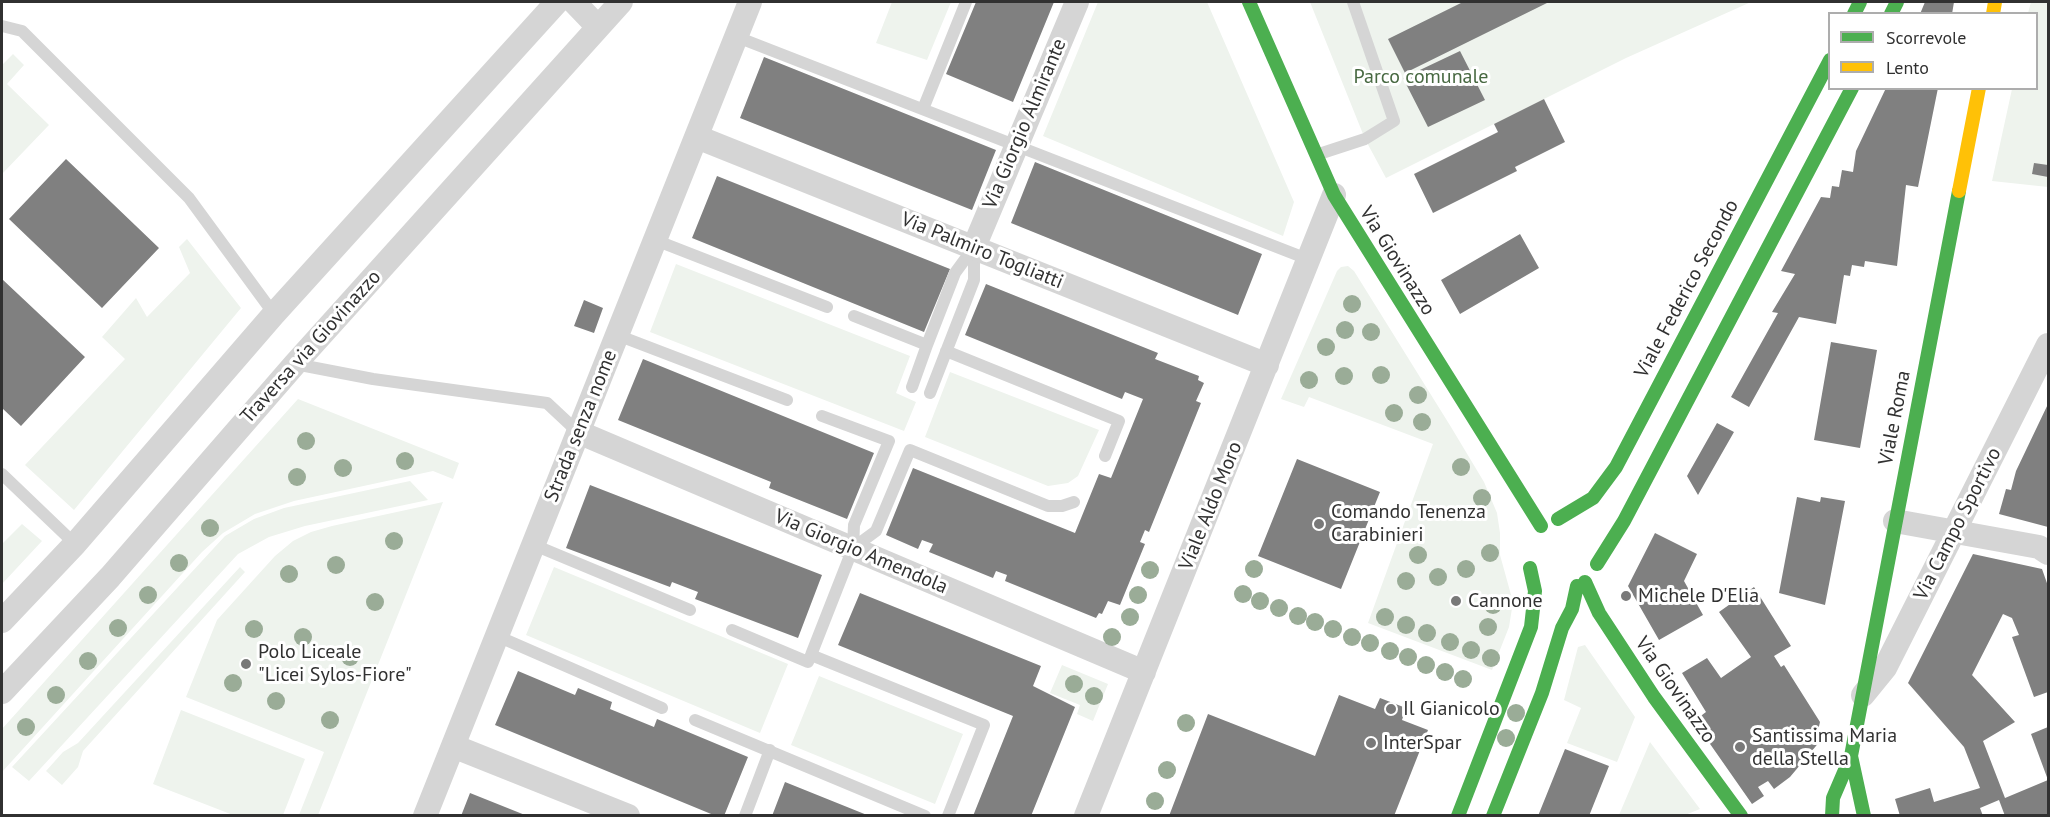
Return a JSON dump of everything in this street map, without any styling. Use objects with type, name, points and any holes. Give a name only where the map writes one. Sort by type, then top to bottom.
[{"type":"main road","name":"Via Giovinazzo","points":[[1249,2],[1334,195],[1537,530]]},
{"type":"main road","name":"Viale Federico Secondo","points":[[1537,530],[1593,498],[1616,467],[1828,64]]},
{"type":"main road","points":[[1493,816],[1542,693],[1562,628],[1572,609],[1576,586],[1597,564],[1635,500],[1851,90]]},
{"type":"main road","name":"Viale Roma","points":[[1832,816],[1833,798],[1851,756],[1978,90]]},
{"type":"main road","points":[[1558,519],[1577,521]]},
{"type":"main road","points":[[1596,543],[1597,564]]},
{"type":"main road","points":[[1458,816],[1531,627],[1535,591],[1529,562],[1545,584]]},
{"type":"main road","name":"Via Giovinazzo","points":[[1576,586],[1599,613],[1654,697],[1741,816]]},
{"type":"main road","name":"Viale Roma","points":[[1851,756],[1864,816]]},
{"type":"street","points":[[2,621],[75,544],[274,314],[557,2]]},
{"type":"street","points":[[574,2],[598,27]]},
{"type":"street","name":"Traversa via Giovinazzo","points":[[2,692],[110,577],[295,364],[621,2]]},
{"type":"street","name":"Strada senza nome","points":[[425,816],[750,2]]},
{"type":"street","name":"Via Giorgio Almirante","points":[[974,247],[1077,2]]},
{"type":"street","name":"Via Palmiro Togliatti","points":[[697,137],[1267,365]]},
{"type":"street","name":"Viale Aldo Moro","points":[[1086,816],[1310,260],[1334,195]]},
{"type":"street","name":"Via Campo Sportivo","points":[[1861,697],[1885,669],[2049,345]]},
{"type":"street","name":"Via Giorgio Amendola","points":[[578,432],[1144,672]]},
{"type":"street","points":[[1894,521],[2038,547],[2049,553]]},
{"type":"street","points":[[453,746],[628,816]]},
{"type":"lane","points":[[923,109],[966,2]]},
{"type":"lane","points":[[1316,155],[1365,139],[1394,121],[1353,2]]},
{"type":"lane","points":[[2,26],[22,31],[189,198],[274,314]]},
{"type":"lane","points":[[737,37],[1310,260]]},
{"type":"lane","points":[[655,240],[827,307]]},
{"type":"lane","points":[[912,387],[955,273],[974,247]]},
{"type":"lane","points":[[930,393],[974,280],[974,247]]},
{"type":"lane","points":[[854,316],[927,345]]},
{"type":"lane","points":[[617,335],[787,400]]},
{"type":"lane","points":[[946,351],[1119,421],[1106,456]]},
{"type":"lane","points":[[295,364],[373,379],[547,403],[578,432]]},
{"type":"lane","points":[[732,630],[808,662],[811,655],[853,548],[854,525],[889,441],[822,416]]},
{"type":"lane","points":[[853,548],[876,531],[910,450],[1048,506],[1062,506],[1074,502]]},
{"type":"lane","points":[[2,474],[75,544]]},
{"type":"lane","points":[[534,545],[690,610]]},
{"type":"lane","points":[[497,636],[662,708]]},
{"type":"lane","points":[[811,655],[984,725],[948,816]]},
{"type":"lane","points":[[695,720],[925,816]]},
{"type":"lane","points":[[745,816],[770,750]]},
{"type":"green space","points":[[892,2],[951,2],[927,60],[876,43]]},
{"type":"green space","points":[[1098,2],[1207,2],[1294,202],[1283,236],[1043,136]]},
{"type":"green space","name":"Parco comunale","points":[[1310,2],[1751,2],[1626,58],[1386,178],[1365,139]]},
{"type":"green space","points":[[2031,2],[2048,2],[2048,187],[1992,181],[2012,90],[2038,90],[2038,12],[2028,12]]},
{"type":"green space","points":[[13,54],[24,65],[7,84],[49,125],[2,174],[2,65]]},
{"type":"green space","points":[[187,239],[241,308],[74,510],[25,465],[125,359],[102,337],[136,298],[147,317],[190,273],[179,247]]},
{"type":"green space","points":[[676,264],[910,356],[896,393],[916,402],[904,431],[650,332]]},
{"type":"green space","points":[[1348,266],[1354,271],[1451,427],[1484,482],[1497,513],[1500,555],[1513,602],[1509,627],[1492,670],[1368,623],[1433,444],[1309,397],[1304,407],[1281,399],[1337,271],[1341,267]]},
{"type":"green space","points":[[950,372],[1099,430],[1078,476],[1068,483],[1048,486],[925,437]]},
{"type":"green space","points":[[298,399],[459,463],[453,479],[433,471],[294,501],[255,514],[223,533],[202,552],[2,772],[2,729]]},
{"type":"green space","points":[[410,481],[428,500],[305,526],[269,537],[238,554],[29,781],[12,767],[225,536],[254,519],[284,508]]},
{"type":"green space","points":[[443,502],[318,815],[299,815],[324,752],[186,697],[217,620],[275,556],[293,541],[311,532],[332,526]]},
{"type":"green space","points":[[22,524],[42,541],[2,584],[2,544]]},
{"type":"green space","points":[[240,567],[245,572],[83,751],[78,767],[62,785],[46,771],[63,752],[78,743]]},
{"type":"green space","points":[[554,567],[788,664],[760,733],[526,635]]},
{"type":"green space","points":[[1585,645],[1635,717],[1617,762],[1567,743],[1581,708],[1564,700],[1578,647]]},
{"type":"green space","points":[[1062,665],[1108,684],[1093,721],[1077,714],[1080,705],[1050,693]]},
{"type":"green space","points":[[819,676],[963,734],[935,804],[791,745]]},
{"type":"green space","points":[[181,710],[305,759],[283,815],[233,815],[153,784]]},
{"type":"green space","points":[[1650,742],[1700,809],[1685,815],[1619,815]]},
{"type":"building","points":[[976,2],[1054,2],[1013,102],[946,74]]},
{"type":"building","points":[[1463,2],[1549,2],[1405,73],[1388,39]]},
{"type":"building","points":[[1925,2],[1954,2],[1952,12],[1921,12]]},
{"type":"building","points":[[1460,51],[1485,100],[1428,127],[1403,78]]},
{"type":"building","points":[[764,57],[996,150],[972,210],[740,118]]},
{"type":"building","points":[[1885,90],[1938,90],[1918,187],[1906,185],[1897,266],[1865,261],[1864,267],[1852,265],[1850,276],[1844,275],[1836,324],[1799,317],[1749,407],[1731,397],[1778,313],[1772,312],[1795,274],[1781,271],[1821,197],[1830,198],[1832,186],[1839,187],[1842,170],[1853,172],[1856,151]]},
{"type":"building","points":[[1544,99],[1565,142],[1515,167],[1517,171],[1433,213],[1414,174],[1498,132],[1494,124]]},
{"type":"building","points":[[66,159],[159,248],[102,308],[9,219]]},
{"type":"building","points":[[1035,162],[1262,254],[1238,315],[1011,223]]},
{"type":"building","points":[[2034,163],[2048,165],[2048,177],[2032,174]]},
{"type":"building","points":[[717,176],[950,269],[924,332],[692,238]]},
{"type":"building","points":[[1520,234],[1539,268],[1460,314],[1441,280]]},
{"type":"building","points":[[2,279],[85,357],[21,426],[2,408]]},
{"type":"building","points":[[986,284],[1158,353],[1155,359],[1199,376],[1198,380],[1204,383],[1196,401],[1201,403],[1149,532],[1145,530],[1140,542],[1145,544],[1120,605],[1108,601],[1102,614],[1099,613],[1096,618],[1005,581],[1007,575],[996,571],[993,578],[929,552],[933,544],[922,540],[918,549],[886,535],[913,468],[1075,533],[1099,474],[1111,478],[1143,399],[1125,392],[1122,399],[965,335]]},
{"type":"building","points":[[584,300],[603,308],[594,333],[574,326]]},
{"type":"building","points":[[1831,342],[1877,350],[1860,448],[1814,440]]},
{"type":"building","points":[[643,359],[874,453],[847,519],[769,488],[771,482],[618,420]]},
{"type":"building","points":[[2048,404],[2048,527],[1999,514],[2006,489],[2011,490],[2016,471]]},
{"type":"building","points":[[1717,423],[1734,432],[1698,495],[1687,476]]},
{"type":"building","name":"Comando Tenenza Carabinieri","points":[[1297,459],[1380,492],[1341,589],[1258,556]]},
{"type":"building","points":[[590,485],[822,575],[798,638],[695,599],[698,592],[672,582],[670,587],[566,548]]},
{"type":"building","points":[[1797,497],[1820,502],[1821,497],[1845,501],[1825,605],[1779,593]]},
{"type":"building","points":[[1655,533],[1697,554],[1684,581],[1703,615],[1659,640],[1628,586]]},
{"type":"building","points":[[1973,554],[2042,569],[2048,586],[2048,692],[2034,697],[2012,637],[2019,635],[2012,618],[2003,614],[1972,675],[2015,722],[1983,741],[2005,798],[2048,780],[2048,816],[2005,816],[1999,800],[1980,808],[1983,816],[1900,816],[1895,799],[1930,788],[1934,802],[1980,788],[1964,747],[1908,683]]},
{"type":"building","points":[[1754,587],[1791,646],[1774,656],[1781,667],[1784,665],[1820,722],[1817,735],[1821,740],[1790,777],[1774,789],[1768,781],[1758,787],[1764,796],[1752,804],[1694,721],[1706,712],[1682,673],[1707,658],[1721,678],[1751,657],[1719,612]]},
{"type":"building","points":[[860,593],[1041,666],[1033,686],[1075,707],[1031,816],[973,816],[1013,716],[838,645]]},
{"type":"building","points":[[518,671],[575,695],[578,688],[612,702],[610,709],[654,727],[657,719],[748,757],[724,816],[716,816],[495,725]]},
{"type":"building","name":"InterSpar","points":[[1339,695],[1375,709],[1380,698],[1406,708],[1402,720],[1428,730],[1394,816],[1169,816],[1208,714],[1315,756]]},
{"type":"building","points":[[2048,727],[2048,780],[2031,734]]},
{"type":"building","points":[[1565,749],[1609,766],[1589,816],[1538,816]]},
{"type":"building","points":[[785,782],[867,815],[867,816],[772,816]]},
{"type":"building","points":[[470,793],[525,815],[525,816],[461,816]]},
{"type":"traffic: fast","points":[[1249,2],[1334,195],[1541,526]]},
{"type":"traffic: fast","points":[[1855,12],[1860,2]]},
{"type":"traffic: fast","points":[[1892,12],[1897,2]]},
{"type":"traffic: fast","points":[[1558,519],[1593,498],[1616,467],[1828,64]]},
{"type":"traffic: fast","points":[[1597,564],[1624,521],[1851,90]]},
{"type":"traffic: fast","points":[[1832,816],[1833,798],[1851,756],[1959,191]]},
{"type":"traffic: fast","points":[[1458,816],[1531,627],[1535,591],[1530,568]]},
{"type":"traffic: fast","points":[[1585,582],[1599,613],[1654,697],[1741,816]]},
{"type":"traffic: fast","points":[[1493,816],[1542,693],[1562,628],[1572,609],[1577,586]]},
{"type":"traffic: fast","points":[[1851,756],[1864,816]]},
{"type":"traffic: slow","points":[[1993,12],[1995,2]]},
{"type":"traffic: slow","points":[[1959,191],[1979,90]]},
{"type":"place","name":"Comando Tenenza Carabinieri","points":[[1319,524]]},
{"type":"place","name":"Michele D'Elia","points":[[1626,596]]},
{"type":"place","name":"Cannone","points":[[1456,601]]},
{"type":"place","name":"Polo Liceale \"Licei Sylos-Fiore\"","points":[[246,664]]},
{"type":"place","name":"Il Gianicolo","points":[[1391,709]]},
{"type":"place","name":"InterSpar","points":[[1371,743]]},
{"type":"place","name":"Santissima Maria della Stella","points":[[1740,747]]}]
